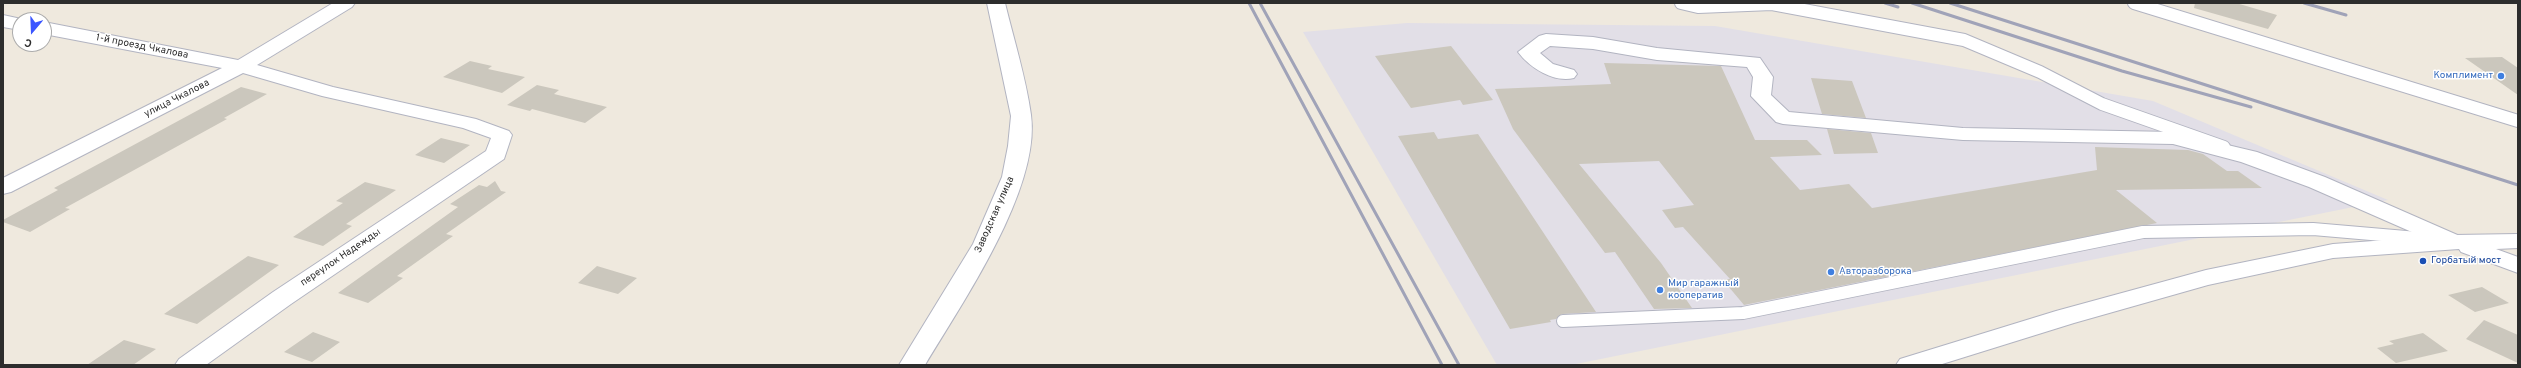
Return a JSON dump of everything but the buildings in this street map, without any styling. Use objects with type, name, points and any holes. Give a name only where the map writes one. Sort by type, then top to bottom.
[{"type":"street","name":"улица Чкалова","points":[[3,187],[241,66],[346,3]]},
{"type":"street","name":"Заводская улица","points":[[912,365],[985,244],[1013,176],[1019,146],[1021,116],[996,3]]},
{"type":"street","name":"1-й проезд Чкалова","points":[[52,30],[241,66],[329,92],[469,123],[502,135],[496,154]]},
{"type":"street","points":[[1567,74],[1546,68],[1528,52],[1546,40],[1593,43],[1657,54],[1753,62],[1763,77],[1761,96],[1783,118],[1963,134],[2173,138],[2249,157],[2317,182],[2454,242],[2518,265]]},
{"type":"street","name":"переулок Надежды","points":[[188,365],[282,298],[496,154]]},
{"type":"street","points":[[1909,365],[2065,317],[2206,278],[2333,251],[2454,242],[2518,241]]},
{"type":"lane","points":[[1681,3],[1698,7],[1772,4],[1964,40],[2040,72],[2102,104],[2202,138],[2249,157]]},
{"type":"lane","points":[[2134,3],[2518,120]]},
{"type":"lane","points":[[1562,321],[1743,313],[2143,232],[2313,229],[2454,242]]},
{"type":"shaded area","name":"Мир гаражный кооператив","points":[[1407,23],[1715,26],[2153,101],[2388,200],[1571,365],[1497,365],[1303,32]]},
{"type":"railway","points":[[1249,3],[1442,365]]},
{"type":"railway","points":[[1260,3],[1459,365]]},
{"type":"railway","points":[[1885,3],[1898,7]]},
{"type":"railway","points":[[1912,3],[2122,71],[2251,107]]},
{"type":"railway","points":[[1950,3],[2518,185]]},
{"type":"railway","points":[[2304,3],[2346,15]]},
{"type":"place","name":"Комплимент","points":[[2501,76]]},
{"type":"place","name":"Горбатый мост","points":[[2423,261]]},
{"type":"place","name":"Авторазборока","points":[[1831,272]]},
{"type":"place","name":"Мир гаражный кооператив","points":[[1660,290]]}]
